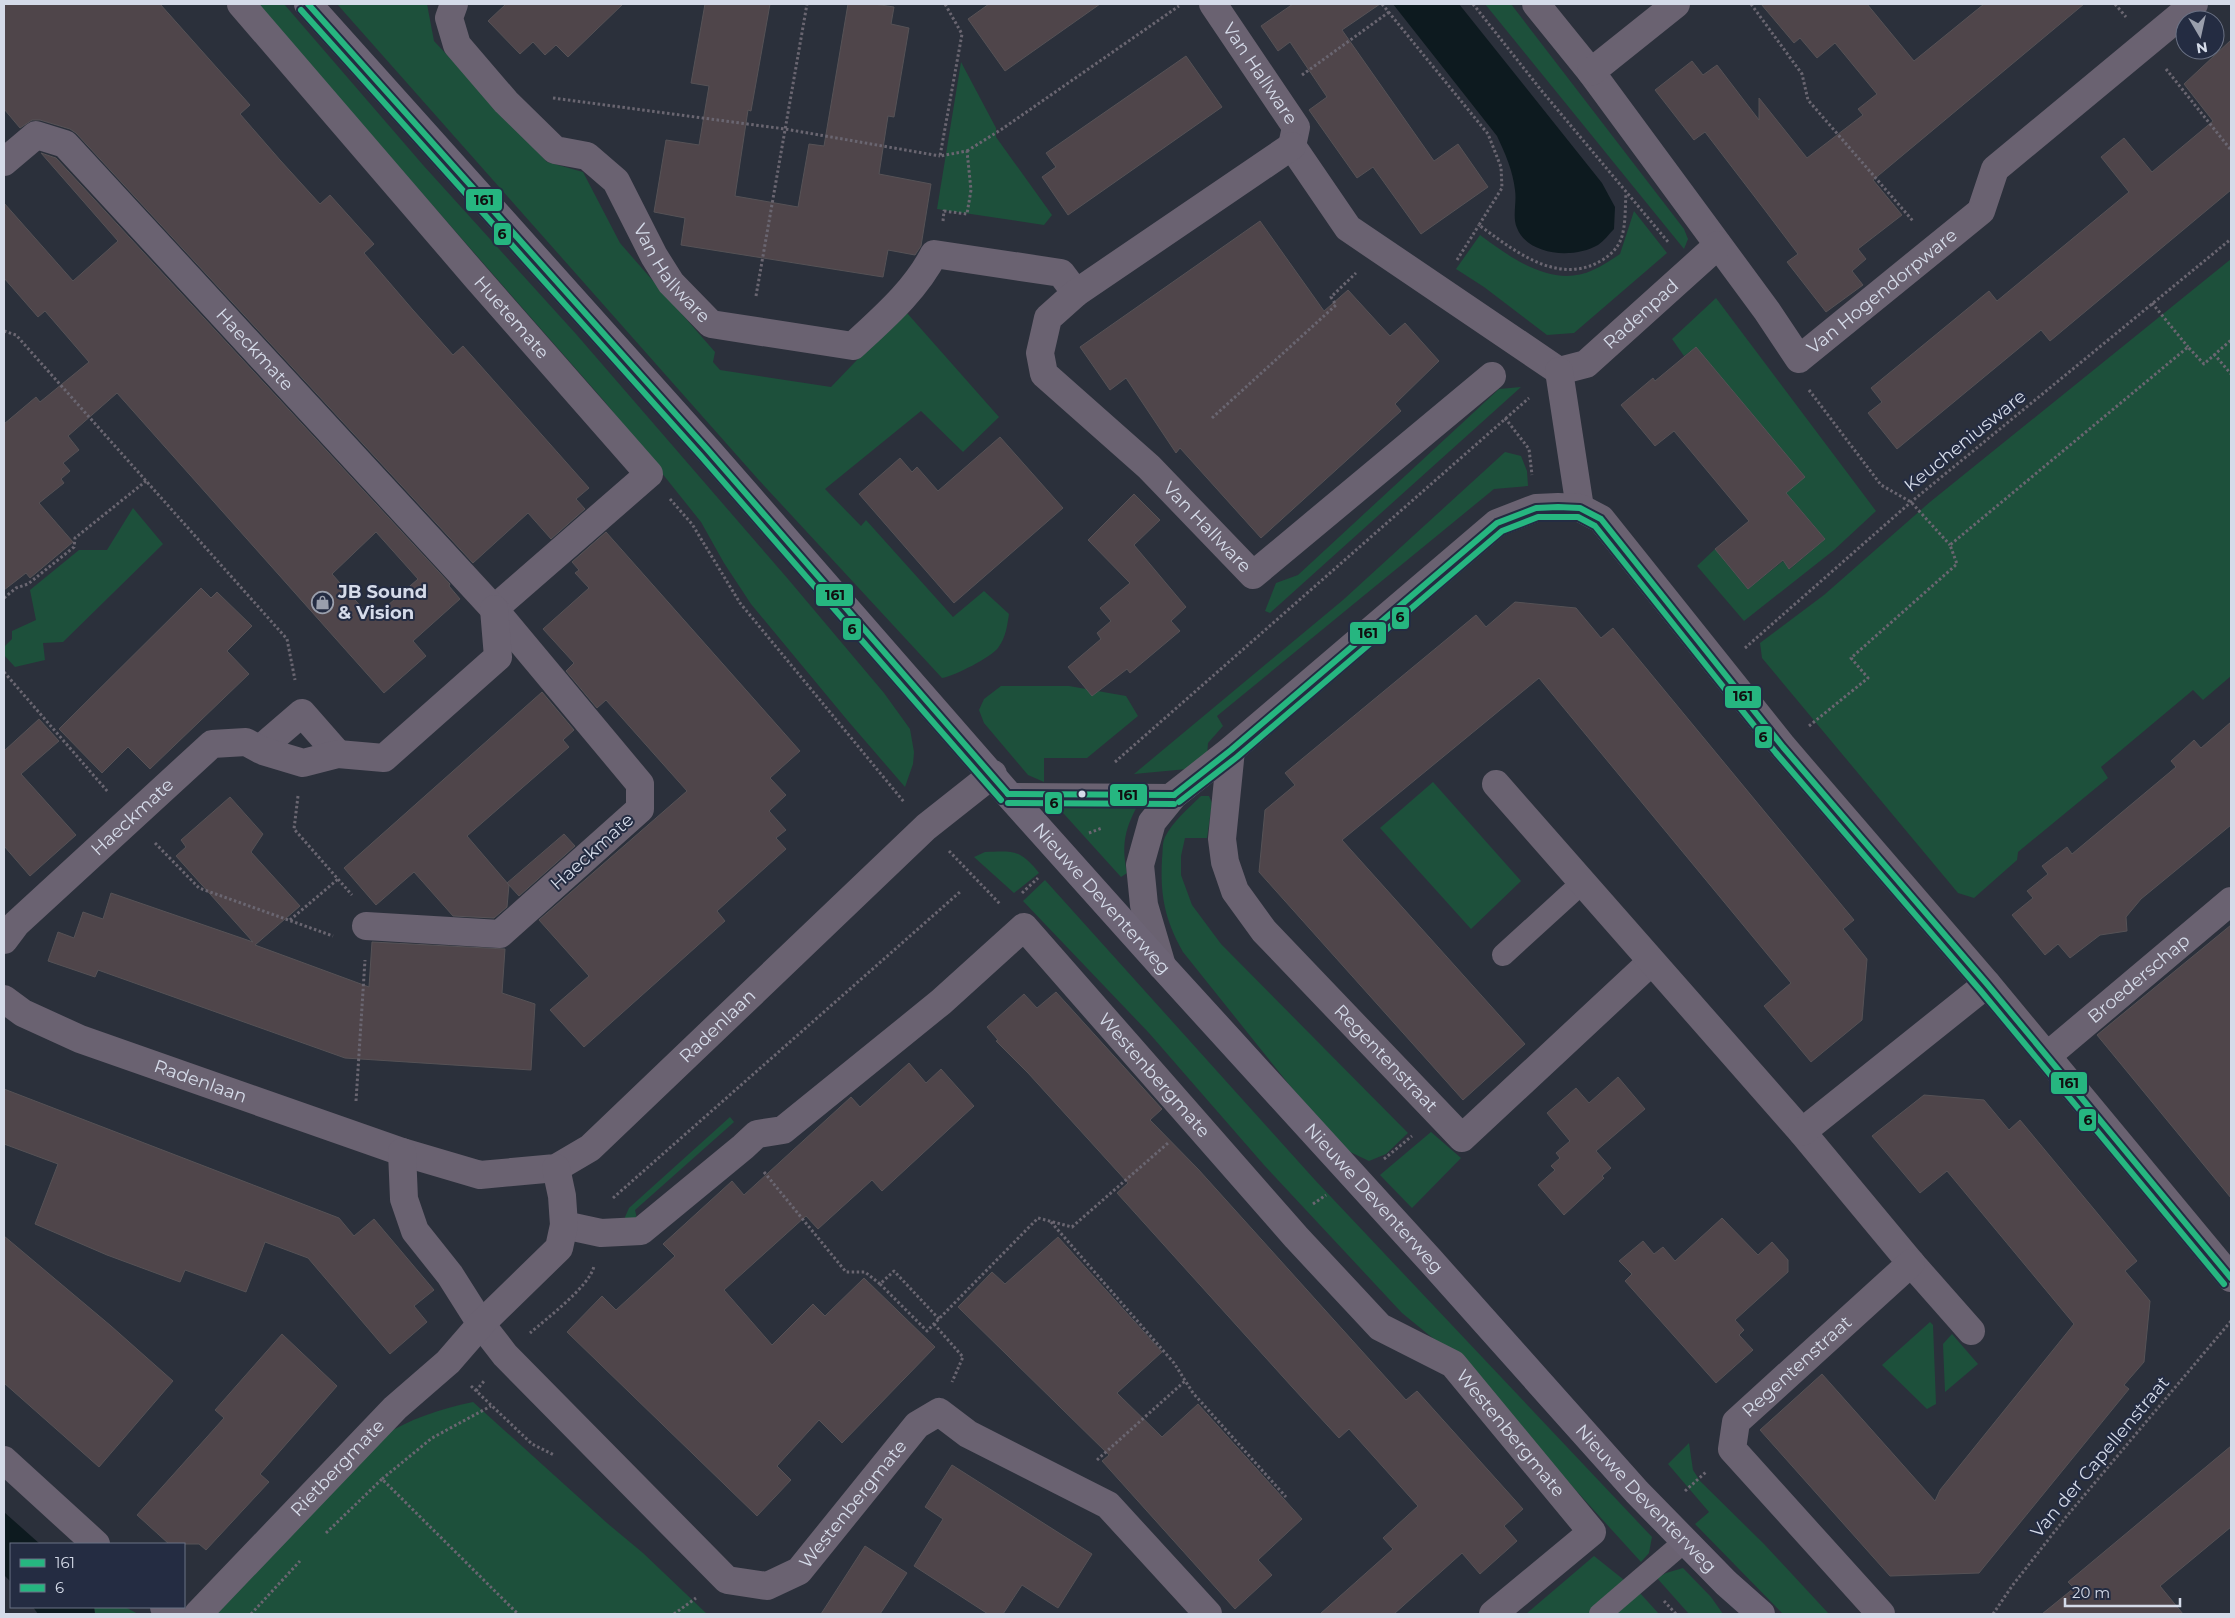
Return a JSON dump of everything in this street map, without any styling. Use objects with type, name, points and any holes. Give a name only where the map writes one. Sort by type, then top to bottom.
[{"type":"main road","name":"Nieuwe Deventerweg","points":[[308,4],[707,449],[1162,966],[1430,1260],[1658,1515],[1726,1583],[1761,1614]]},
{"type":"main road","name":"Nieuwe Deventerweg","points":[[1726,1583],[1749,1614]]},
{"type":"street","name":"Huetemate","points":[[241,4],[648,474]]},
{"type":"street","name":"Van Hallware","points":[[454,4],[449,18],[457,45],[506,102],[555,150],[587,156],[616,181],[654,256],[671,283],[710,324],[853,346],[899,303],[925,271],[934,254],[938,254]]},
{"type":"street","name":"Van Hallware","points":[[1213,4],[1296,127],[1292,146],[1076,294],[1048,318],[1040,353],[1044,374],[1149,468],[1253,575],[1492,376]]},
{"type":"street","name":"Van Hogendorpware","points":[[1536,4],[1591,72],[1799,359],[1981,211],[1995,169],[2194,4]]},
{"type":"street","points":[[1591,72],[1676,4]]},
{"type":"street","name":"Haeckmate","points":[[4,162],[36,135],[65,144],[494,609],[640,784],[640,809],[500,934],[366,937]]},
{"type":"street","name":"Van Hallware","points":[[1292,146],[1348,228],[1560,371]]},
{"type":"street","name":"Radenpad","points":[[1560,371],[1586,364],[1718,245]]},
{"type":"street","points":[[938,254],[1061,272],[1076,294]]},
{"type":"street","points":[[1560,371],[1580,508]]},
{"type":"street","points":[[303,763],[338,754],[384,758],[498,657],[494,609],[648,474]]},
{"type":"street","points":[[1162,966],[1144,905],[1140,865],[1152,822],[1174,795],[1230,750],[1497,523],[1536,508],[1580,508],[1601,519],[1783,747],[1987,984],[2231,1278]]},
{"type":"street","points":[[260,749],[302,713],[338,754]]},
{"type":"street","name":"Haeckmate","points":[[8,926],[131,819],[212,744],[246,742],[260,749],[303,763]]},
{"type":"street","name":"Regentenstraat","points":[[1230,750],[1222,839],[1224,862],[1235,891],[1264,931],[1462,1138],[1652,962]]},
{"type":"street","name":"Radenlaan","points":[[4,1000],[23,1013],[80,1039],[402,1152],[480,1175],[556,1168],[590,1148],[926,828],[1000,784]]},
{"type":"street","points":[[1496,784],[1802,1132],[1911,1263],[1971,1331]]},
{"type":"street","name":"Broederschap","points":[[2047,1056],[2231,901]]},
{"type":"street","points":[[564,1225],[601,1233],[641,1231],[743,1148],[757,1134],[783,1130],[941,1002],[1024,927]]},
{"type":"street","name":"Westenbergmate","points":[[1024,927],[1296,1237],[1380,1327],[1453,1364],[1592,1532],[1493,1614]]},
{"type":"street","points":[[1802,1132],[1987,984]]},
{"type":"street","points":[[402,1152],[404,1198],[415,1230],[450,1275],[481,1324],[559,1248],[564,1225],[562,1196],[556,1168]]},
{"type":"street","name":"Regentenstraat","points":[[1732,1449],[1736,1422],[1911,1263]]},
{"type":"street","name":"Westenbergmate","points":[[481,1324],[505,1355],[727,1580],[768,1586],[799,1571],[917,1425],[939,1412]]},
{"type":"street","name":"Rietbergmate","points":[[198,1614],[395,1408],[448,1362],[481,1324]]},
{"type":"street","points":[[939,1412],[968,1434],[1108,1505],[1208,1614]]},
{"type":"street","points":[[1732,1449],[1881,1614]]},
{"type":"street","points":[[4,1460],[95,1543]]},
{"type":"lane","points":[[1000,784],[1174,795]]},
{"type":"lane","points":[[1503,955],[1583,882]]},
{"type":"lane","points":[[1600,1614],[1684,1542]]},
{"type":"path","points":[[751,330],[807,4]]},
{"type":"path","points":[[940,156],[962,34],[945,4]]},
{"type":"path","points":[[522,117],[552,98],[785,129],[940,156],[967,151],[1002,129],[1182,4]]},
{"type":"path","points":[[1382,4],[1488,134],[1501,166],[1502,188],[1439,288]]},
{"type":"path","points":[[1473,4],[1541,90],[1691,269]]},
{"type":"path","points":[[1750,4],[1802,74],[1808,100],[1935,249]]},
{"type":"path","points":[[1297,79],[1388,12]]},
{"type":"path","points":[[2147,43],[2231,150]]},
{"type":"path","points":[[938,254],[944,211],[967,214],[970,190],[967,151]]},
{"type":"path","points":[[1480,225],[1519,254],[1549,267],[1568,270],[1591,266],[1609,258],[1621,240],[1626,193]]},
{"type":"path","name":"Keucheniusware","points":[[1718,667],[1749,645],[1911,502],[2231,239]]},
{"type":"path","points":[[1212,418],[1336,305],[1330,297],[1380,248]]},
{"type":"path","points":[[2152,303],[2204,364],[2231,340]]},
{"type":"path","points":[[4,331],[16,335],[287,639],[302,713]]},
{"type":"path","points":[[1950,545],[2188,347]]},
{"type":"path","points":[[2214,354],[2231,374]]},
{"type":"path","points":[[1783,747],[1868,678],[1851,658],[1957,564],[1950,545],[1911,502],[1881,485],[1804,382],[1799,359]]},
{"type":"path","points":[[1113,763],[1560,371]]},
{"type":"path","points":[[1505,418],[1529,449],[1536,508]]},
{"type":"path","points":[[648,474],[692,524],[740,603],[926,828],[1024,927]]},
{"type":"path","points":[[4,598],[16,588],[28,584],[74,547],[75,538],[146,481]]},
{"type":"path","points":[[4,672],[131,819],[199,888],[289,920],[366,937]]},
{"type":"path","points":[[303,763],[294,828],[367,913],[356,1102],[351,1135]]},
{"type":"path","points":[[289,920],[338,879]]},
{"type":"path","points":[[743,1148],[846,1272],[865,1272],[880,1284],[926,1331],[1038,1218],[1072,1227],[1194,1119]]},
{"type":"path","points":[[1050,1221],[1174,1363],[1193,1393],[1286,1497]]},
{"type":"path","points":[[880,1284],[894,1271],[939,1319]]},
{"type":"path","name":"Van der Capellenstraat","points":[[1993,1614],[2012,1586],[2066,1517],[2231,1321]]},
{"type":"path","points":[[934,1324],[963,1357],[939,1412]]},
{"type":"path","points":[[1069,1485],[1186,1381]]},
{"type":"path","points":[[322,1537],[382,1479],[432,1438],[491,1406]]},
{"type":"path","points":[[1658,1515],[1732,1449]]},
{"type":"path","points":[[382,1479],[518,1614]]},
{"type":"path","points":[[251,1614],[303,1557]]},
{"type":"path","points":[[674,1614],[697,1597]]},
{"type":"green space","points":[[256,4],[284,4],[423,165],[576,334],[884,693],[910,729],[914,752],[913,764],[905,787],[751,604],[724,563],[701,522],[605,402]]},
{"type":"green space","points":[[337,4],[427,4],[434,41],[547,162],[583,172],[620,243],[715,352],[713,362],[720,370],[831,387],[881,335],[907,313],[999,417],[963,452],[921,411],[825,489],[861,526],[866,520],[953,617],[984,591],[1009,614],[1007,627],[998,648],[972,666],[942,678],[757,478]]},
{"type":"green space","points":[[1485,4],[1511,4],[1684,229],[1688,239],[1684,249]]},
{"type":"green space","points":[[961,62],[996,128],[996,137],[1052,215],[1044,225],[937,209]]},
{"type":"green space","points":[[1634,211],[1667,253],[1574,333],[1547,335],[1484,287],[1456,269],[1480,235],[1505,253],[1533,268],[1563,276],[1578,275],[1603,265],[1620,254]]},
{"type":"green space","points":[[2231,259],[2231,676],[2203,700],[2193,690],[2101,767],[2108,778],[2018,852],[2017,860],[1974,898],[1958,893],[1762,658],[1760,643],[1824,595],[1930,502]]},
{"type":"green space","points":[[1716,298],[1876,511],[1834,550],[1744,621],[1697,566],[1715,549],[1748,589],[1783,561],[1790,569],[1825,539],[1786,493],[1804,477],[1696,347],[1684,356],[1672,339]]},
{"type":"green space","points":[[1521,387],[1270,613],[1265,611],[1276,583],[1298,575],[1499,389]]},
{"type":"green space","points":[[1505,452],[1521,456],[1527,471],[1528,486],[1494,489],[1217,716],[1223,726],[1208,743],[1207,757],[1187,769],[1134,774],[1343,600]]},
{"type":"green space","points":[[133,508],[163,544],[63,642],[43,643],[45,660],[15,667],[4,655],[4,647],[12,639],[12,631],[36,620],[30,590],[79,550],[107,550]]},
{"type":"green space","points":[[1001,686],[1069,686],[1126,696],[1138,716],[1087,758],[1044,758],[1044,782],[1028,775],[984,723],[979,710],[984,699]]},
{"type":"green space","points":[[1433,782],[1521,881],[1471,929],[1380,828]]},
{"type":"green space","points":[[1201,796],[1209,796],[1212,803],[1207,838],[1185,838],[1181,856],[1181,875],[1192,905],[1221,944],[1408,1133],[1386,1154],[1369,1161],[1348,1151],[1291,1087],[1183,952],[1168,918],[1163,896],[1163,842],[1172,826]]},
{"type":"green space","points":[[1140,801],[1131,819],[1126,836],[1124,853],[1127,873],[1121,877],[1055,804]]},
{"type":"green space","points":[[1003,851],[1015,853],[1026,859],[1039,873],[1014,893],[974,857],[985,852]]},
{"type":"green space","points":[[1045,880],[1315,1180],[1652,1537],[1649,1553],[1641,1562],[1451,1353],[1402,1313],[1264,1165],[1149,1033],[1023,901]]},
{"type":"green space","points":[[730,1117],[734,1122],[635,1210],[637,1219],[626,1222],[625,1217],[629,1208]]},
{"type":"green space","points":[[1431,1132],[1461,1158],[1412,1208],[1380,1175]]},
{"type":"green space","points":[[1930,1322],[1933,1325],[1936,1404],[1927,1409],[1882,1365]]},
{"type":"green space","points":[[1952,1334],[1978,1364],[1945,1392],[1943,1344]]},
{"type":"green space","points":[[473,1402],[643,1553],[707,1614],[214,1614],[381,1437],[425,1415]]},
{"type":"green space","points":[[1689,1443],[1693,1470],[1700,1481],[1764,1544],[1829,1614],[1783,1614],[1695,1524],[1709,1512],[1668,1464]]},
{"type":"green space","points":[[1594,1556],[1639,1592],[1659,1614],[1526,1614]]},
{"type":"green space","points":[[1683,1568],[1711,1597],[1723,1614],[1689,1614],[1657,1578]]},
{"type":"green space","points":[[94,1608],[127,1608],[138,1614],[95,1614]]},
{"type":"shaded area","points":[[1393,4],[1459,4],[1602,183],[1615,207],[1614,229],[1602,242],[1588,249],[1565,253],[1541,249],[1523,237],[1516,224],[1514,183],[1506,156],[1497,136]]},
{"type":"shaded area","points":[[4,1512],[39,1543],[10,1543],[10,1581],[4,1575]]},
{"type":"shaded area","points":[[34,1608],[94,1608],[95,1614],[38,1614]]},
{"type":"building","points":[[4,4],[160,4],[250,105],[240,114],[280,160],[320,204],[330,195],[374,244],[364,253],[413,310],[453,355],[463,346],[589,488],[576,499],[585,509],[551,539],[528,513],[473,563],[76,133],[70,129],[40,120],[32,120],[20,128],[4,109]]},
{"type":"building","points":[[506,4],[623,4],[568,57],[556,45],[545,55],[533,42],[520,54],[488,21]]},
{"type":"building","points":[[705,4],[770,4],[751,111],[748,110],[735,196],[798,207],[809,144],[824,146],[848,4],[874,4],[894,7],[891,24],[909,28],[894,117],[888,116],[879,174],[931,184],[921,246],[915,255],[888,250],[883,277],[681,245],[685,218],[654,212],[666,140],[699,145],[709,86],[691,83]]},
{"type":"building","points":[[989,4],[1100,4],[1005,71],[968,19]]},
{"type":"building","points":[[1293,4],[1380,4],[1342,30],[1434,161],[1458,144],[1488,187],[1421,234],[1373,167],[1357,178],[1309,110],[1327,97],[1290,42],[1278,51],[1261,26]]},
{"type":"building","points":[[1761,4],[1867,4],[1914,61],[1984,4],[2084,4],[1873,180],[1902,215],[1858,249],[1866,259],[1852,271],[1863,285],[1826,312],[1787,262],[1798,254],[1705,132],[1694,140],[1655,90],[1692,61],[1703,75],[1717,65],[1759,120],[1759,98],[1807,158],[1863,115],[1858,109],[1877,94],[1835,43],[1817,58],[1800,38],[1794,43]]},
{"type":"building","points":[[2231,40],[2231,190],[2050,341],[2041,330],[1897,449],[1868,413],[1882,402],[1871,388],[1989,291],[1997,301],[2129,192],[2101,157],[2124,138],[2152,172],[2213,121],[2184,84],[2210,60],[2225,60],[2225,46]]},
{"type":"building","points":[[1186,56],[1222,107],[1068,215],[1042,177],[1056,167],[1046,153]]},
{"type":"building","points":[[41,153],[56,158],[450,584],[449,586],[460,599],[413,641],[426,656],[384,693],[117,393],[68,436],[79,450],[63,463],[70,471],[61,479],[64,483],[39,503],[73,542],[30,578],[26,573],[4,590],[4,424],[36,397],[40,402],[89,362],[45,311],[38,317],[4,278],[4,203],[73,281],[118,241]],"holes":[[[376,532],[418,579],[372,619],[332,574]]]},
{"type":"building","points":[[1260,221],[1324,311],[1348,290],[1390,336],[1405,323],[1439,361],[1395,404],[1401,411],[1261,538],[1180,448],[1176,453],[1126,378],[1110,390],[1080,347]]},
{"type":"building","points":[[1696,347],[1805,477],[1786,493],[1825,539],[1789,569],[1783,560],[1748,589],[1715,549],[1749,521],[1674,431],[1655,446],[1621,405],[1653,378],[1655,381]]},
{"type":"building","points":[[1000,437],[1063,508],[954,603],[859,494],[900,458],[912,472],[917,467],[938,491]]},
{"type":"building","points":[[1134,494],[1160,520],[1134,545],[1186,607],[1171,621],[1180,631],[1130,673],[1127,669],[1092,696],[1068,667],[1101,639],[1097,633],[1111,621],[1100,608],[1130,583],[1088,540]]},
{"type":"building","points":[[606,532],[800,751],[770,778],[786,795],[769,811],[786,830],[776,838],[786,849],[717,911],[725,921],[584,1047],[550,1010],[589,976],[539,920],[687,791],[606,700],[597,708],[566,671],[574,663],[543,629],[589,588],[575,573],[579,570],[572,562]]},
{"type":"building","points":[[201,588],[211,598],[217,592],[252,626],[227,651],[249,674],[150,769],[128,747],[102,773],[59,729]]},
{"type":"building","points":[[1515,602],[1576,608],[1601,638],[1613,628],[1854,920],[1843,929],[1867,959],[1862,1020],[1811,1062],[1764,1006],[1791,983],[1539,678],[1342,840],[1525,1044],[1463,1100],[1259,872],[1265,810],[1295,785],[1285,773],[1476,615],[1486,627]]},
{"type":"building","points":[[542,692],[574,730],[563,740],[569,747],[467,836],[509,885],[507,907],[494,918],[453,916],[414,872],[376,905],[344,868]]},
{"type":"building","points":[[39,719],[59,741],[21,774],[76,835],[30,876],[4,846],[4,751]]},
{"type":"building","points":[[2231,722],[2231,825],[2141,899],[2126,917],[2127,931],[2100,935],[2070,958],[2058,944],[2045,955],[2012,915],[2033,898],[2027,891],[2048,874],[2042,866],[2067,847],[2072,854],[2176,767],[2171,761],[2194,740],[2201,748]]},
{"type":"building","points":[[230,797],[263,834],[251,852],[300,906],[255,945],[369,987],[372,942],[505,949],[502,993],[535,1004],[531,1070],[345,1058],[98,970],[95,977],[48,961],[58,932],[74,938],[83,912],[103,919],[111,893],[253,942],[176,856],[186,847],[181,840]]},
{"type":"building","points":[[564,834],[575,846],[519,896],[507,883]]},
{"type":"building","points":[[2231,925],[2231,1198],[2097,1035]]},
{"type":"building","points":[[1056,992],[1162,1109],[1150,1120],[1198,1169],[1406,1400],[1417,1391],[1523,1509],[1504,1526],[1517,1541],[1480,1574],[1462,1553],[1394,1614],[1320,1614],[1393,1549],[1383,1538],[1418,1506],[1349,1429],[1339,1438],[1117,1193],[1128,1183],[1028,1073],[996,1041],[998,1040],[987,1027],[1024,994],[1037,1008]]},
{"type":"building","points":[[909,1063],[926,1083],[941,1069],[974,1106],[882,1191],[872,1180],[818,1229],[806,1216],[724,1290],[772,1345],[813,1304],[825,1316],[864,1278],[935,1347],[842,1443],[819,1420],[777,1466],[791,1480],[757,1516],[567,1332],[602,1296],[616,1310],[675,1256],[663,1244],[732,1181],[744,1195],[851,1097],[860,1107]]},
{"type":"building","points":[[1618,1077],[1645,1109],[1596,1151],[1611,1168],[1602,1176],[1604,1178],[1564,1215],[1538,1185],[1555,1170],[1551,1166],[1560,1158],[1556,1153],[1570,1141],[1547,1113],[1576,1088],[1589,1103]]},
{"type":"building","points":[[4,1089],[339,1218],[354,1236],[374,1219],[434,1290],[414,1306],[427,1322],[390,1354],[308,1258],[265,1242],[246,1292],[185,1270],[180,1282],[107,1255],[35,1224],[58,1164],[4,1144]]},
{"type":"building","points":[[1924,1095],[1984,1100],[2009,1130],[2020,1120],[2137,1261],[2125,1271],[2150,1301],[2144,1362],[2124,1385],[2129,1389],[1979,1573],[1890,1576],[1760,1430],[1822,1374],[1935,1501],[1940,1490],[2074,1324],[1947,1171],[1920,1193],[1872,1136]]},
{"type":"building","points":[[1722,1218],[1758,1255],[1772,1242],[1788,1260],[1788,1272],[1735,1320],[1744,1330],[1739,1335],[1753,1350],[1716,1383],[1625,1281],[1632,1274],[1619,1261],[1643,1241],[1654,1254],[1663,1247],[1675,1261]]},
{"type":"building","points":[[4,1236],[173,1381],[99,1467],[4,1383]]},
{"type":"building","points":[[1058,1237],[1162,1352],[1117,1393],[1162,1437],[1198,1404],[1302,1519],[1258,1560],[1272,1575],[1235,1609],[1102,1461],[1109,1455],[958,1307],[992,1272],[1005,1284]]},
{"type":"building","points":[[282,1334],[337,1386],[260,1474],[269,1482],[206,1550],[199,1544],[168,1543],[137,1515],[224,1418],[215,1410]]},
{"type":"building","points":[[2231,1446],[2231,1527],[2160,1586],[2183,1614],[2042,1614],[2074,1588],[2068,1582]]},
{"type":"building","points":[[952,1465],[1092,1554],[1058,1608],[1022,1585],[1003,1614],[988,1614],[914,1566],[943,1519],[925,1507]]},
{"type":"building","points":[[865,1546],[907,1573],[880,1614],[821,1614]]},
{"type":"transit line","name":"161","points":[[308,4],[707,449],[1008,794]]},
{"type":"transit line","name":"6","points":[[301,10],[700,455],[1001,800]]},
{"type":"transit line","name":"161","points":[[1174,795],[1231,750],[1497,523],[1536,508],[1580,508],[1601,519],[1783,747],[1987,984],[2231,1278]]},
{"type":"transit line","name":"6","points":[[1179,802],[1237,757],[1502,531],[1538,517],[1578,517],[1595,526],[1776,753],[1980,990],[2224,1284]]},
{"type":"transit line","name":"161","points":[[1008,794],[1174,795]]},
{"type":"transit line","name":"6","points":[[1008,803],[1174,804]]},
{"type":"place","name":"JB Sound & Vision","points":[[322,602]]}]
